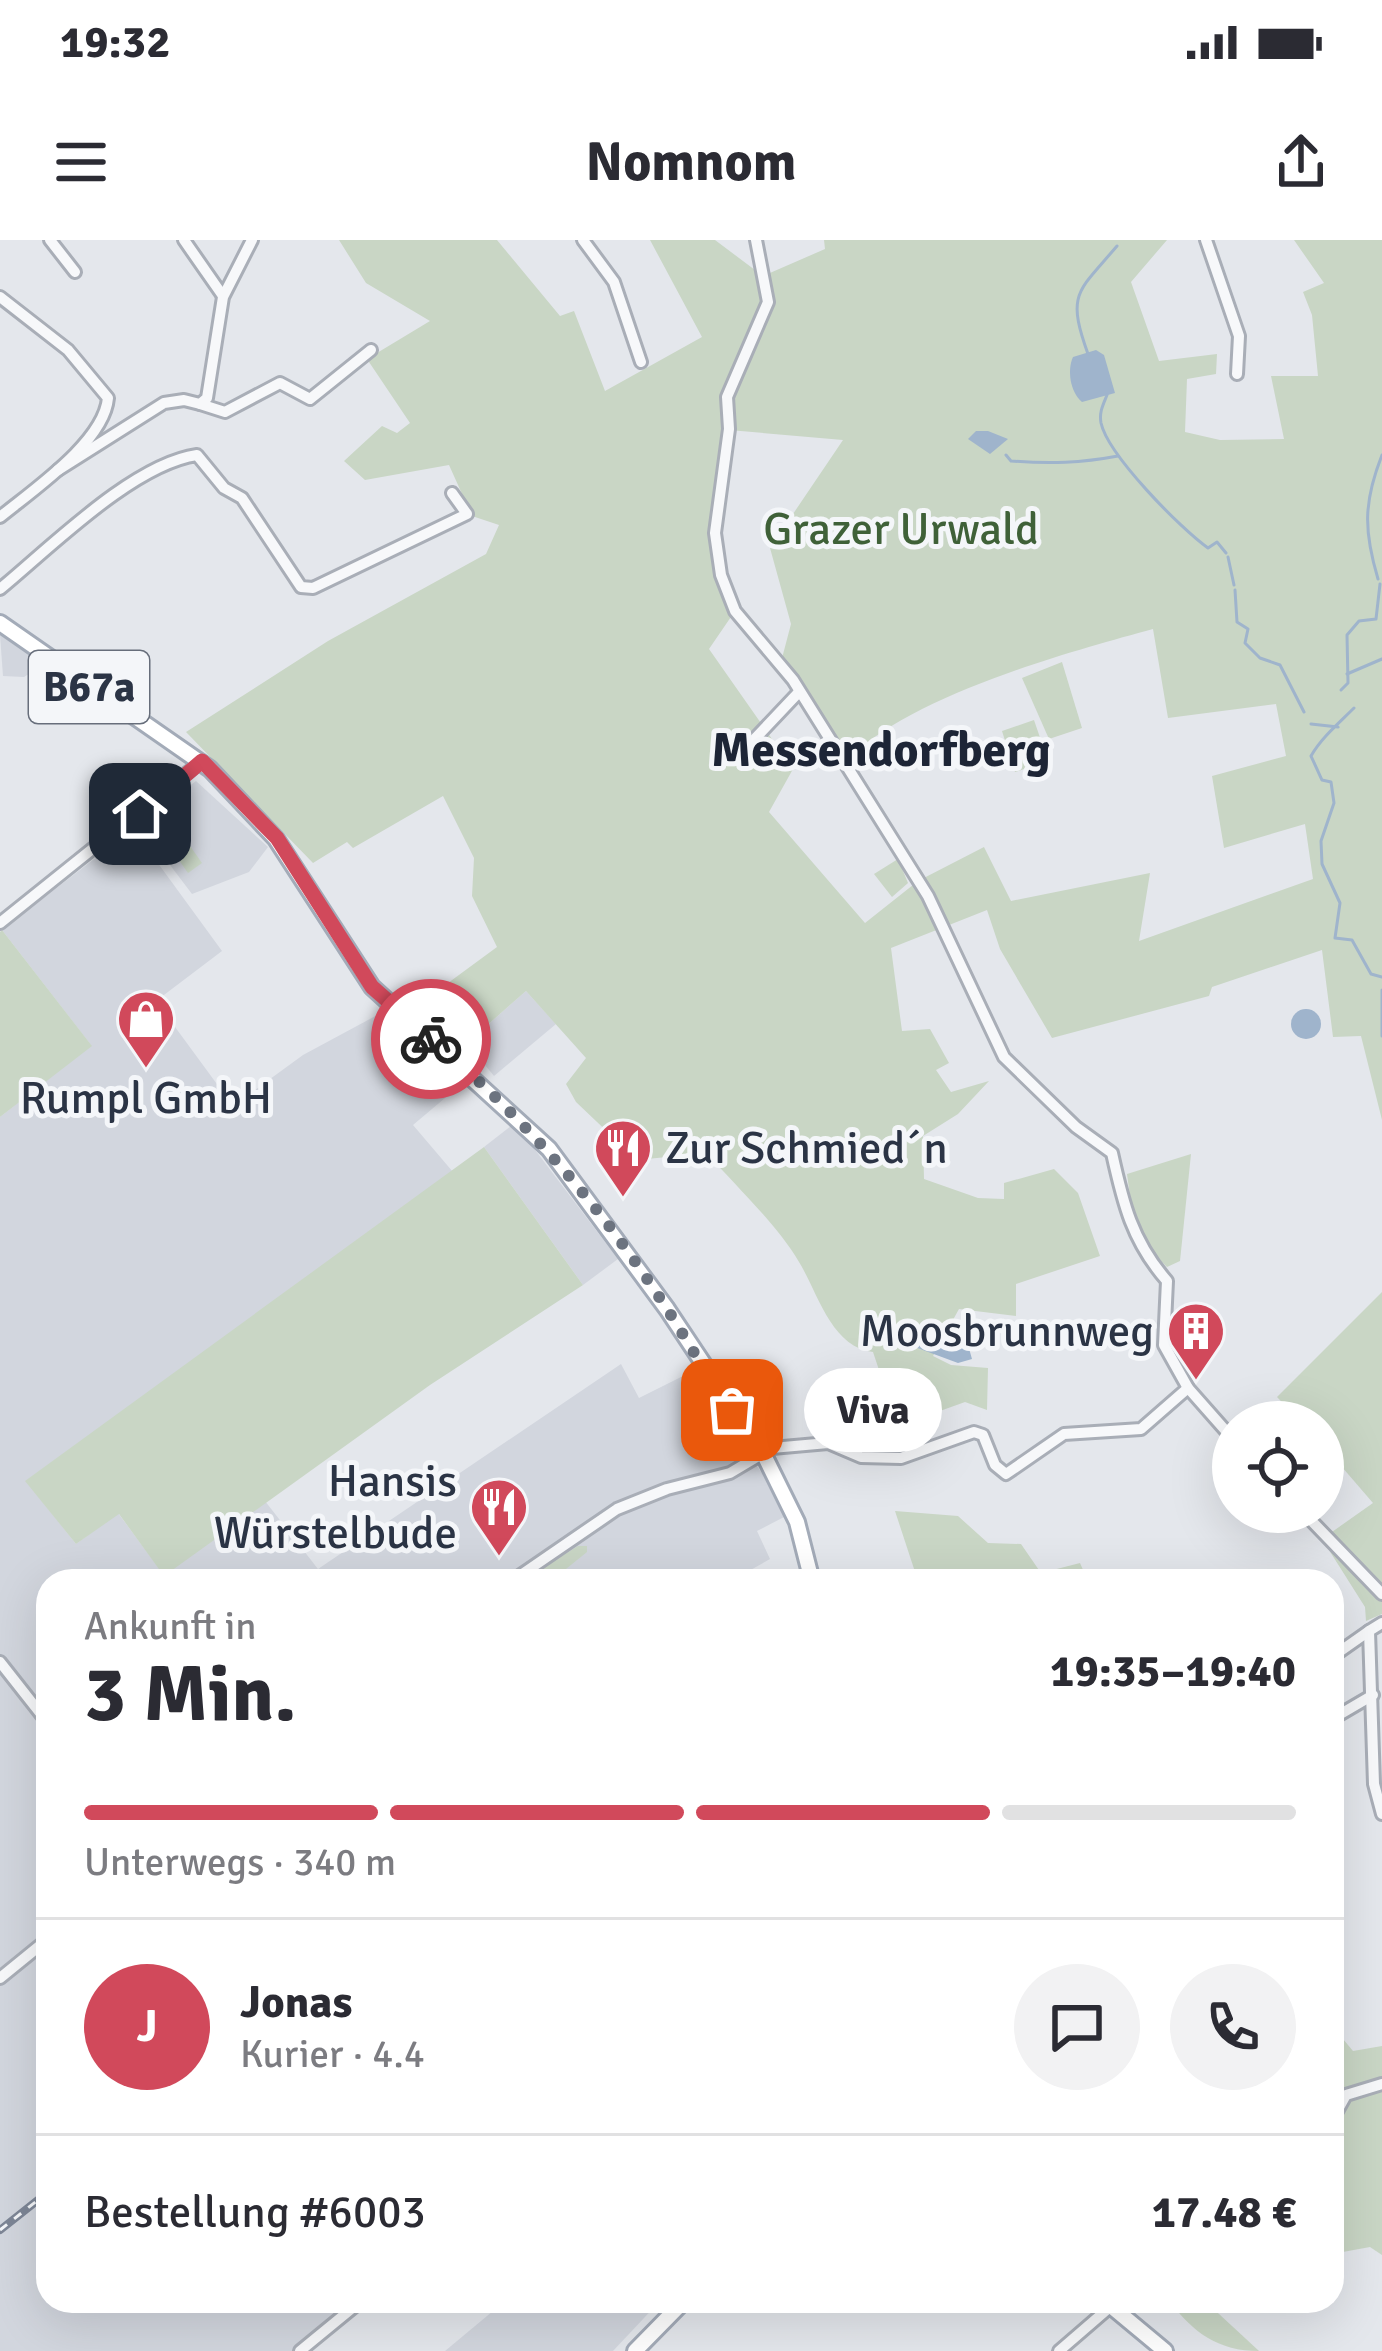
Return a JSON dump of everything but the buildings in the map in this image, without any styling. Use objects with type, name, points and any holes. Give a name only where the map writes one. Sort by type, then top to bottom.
[{"type":"main road","name":"B67a","points":[[0,623],[202,761],[277,838],[372,987],[513,1110],[562,1165],[668,1309],[764,1455],[797,1522],[809,1569]]},
{"type":"main road","points":[[635,2351],[672,2313]]},
{"type":"main road","points":[[1118,2313],[1165,2351]]},
{"type":"street","points":[[50,240],[75,272]]},
{"type":"street","points":[[184,240],[223,296]]},
{"type":"street","points":[[200,404],[211,391],[223,296],[252,240]]},
{"type":"street","points":[[583,240],[614,282],[641,362]]},
{"type":"street","points":[[756,240],[768,302],[727,397],[729,429],[716,533],[721,575],[735,611],[800,692],[928,896],[1004,1057],[1076,1127],[1112,1153],[1140,1251],[1167,1281],[1164,1345],[1188,1388],[1212,1415]]},
{"type":"street","points":[[1207,240],[1240,336],[1237,374]]},
{"type":"street","points":[[0,297],[68,350],[106,391],[104,417],[58,470]]},
{"type":"street","points":[[0,517],[58,470],[164,404],[184,400],[225,412],[280,383],[310,399],[370,350]]},
{"type":"street","points":[[0,589],[128,488],[181,458],[197,455],[210,464],[224,488],[242,498],[301,587],[313,588],[467,514],[452,493]]},
{"type":"street","points":[[747,747],[800,692]]},
{"type":"street","points":[[0,923],[202,761]]},
{"type":"street","points":[[530,1569],[617,1509],[667,1489],[730,1473],[772,1448],[823,1443],[861,1457],[901,1458],[974,1432],[983,1436],[995,1466],[1006,1474],[1064,1434],[1141,1429],[1188,1388]]},
{"type":"street","points":[[1323,1533],[1382,1594]]},
{"type":"street","points":[[1344,1649],[1382,1623]]},
{"type":"street","points":[[1369,1631],[1374,1784],[1382,1814]]},
{"type":"street","points":[[0,1662],[36,1708]]},
{"type":"street","points":[[1344,1712],[1373,1695]]},
{"type":"street","points":[[0,1978],[36,1949]]},
{"type":"street","points":[[1344,2099],[1382,2084]]},
{"type":"street","points":[[300,2351],[346,2313]]},
{"type":"street","points":[[1059,2351],[1098,2313]]},
{"type":"shaded area","points":[[0,635],[43,665],[24,677],[3,676]]},
{"type":"shaded area","points":[[196,781],[268,847],[249,872],[192,894],[139,824]]},
{"type":"shaded area","points":[[133,829],[222,951],[156,1001],[233,1106],[303,1055],[381,1013],[464,1082],[413,1125],[453,1172],[26,1481],[76,1544],[118,1513],[160,1569],[36,1569],[36,2313],[358,2313],[312,2351],[0,2351],[0,1117],[91,1045],[2,930]]},
{"type":"shaded area","points":[[526,991],[556,1024],[494,1076],[467,1043]]},
{"type":"shaded area","points":[[511,1126],[526,1138],[618,1259],[583,1285],[484,1147]]},
{"type":"shaded area","points":[[621,1364],[639,1398],[695,1370],[707,1397],[769,1483],[786,1516],[757,1531],[770,1559],[752,1569],[318,1569]]},
{"type":"shaded area","points":[[265,1501],[318,1569],[172,1569]]},
{"type":"shaded area","points":[[491,2313],[649,2313],[613,2351],[445,2351]]},
{"type":"green space","name":"Grazer Urwald","points":[[339,240],[497,240],[560,316],[574,311],[605,391],[702,337],[650,240],[715,240],[763,276],[825,249],[824,240],[1167,240],[1131,282],[1159,361],[1217,354],[1216,374],[1187,379],[1185,432],[1220,440],[1284,439],[1271,376],[1318,376],[1312,315],[1303,292],[1324,283],[1294,240],[1382,240],[1382,1120],[1361,1036],[1333,1037],[1322,950],[1212,987],[1209,996],[1052,1038],[1000,949],[987,910],[891,948],[902,1031],[930,1029],[949,1063],[936,1070],[951,1092],[989,1081],[958,1114],[923,1136],[924,1179],[978,1198],[1004,1199],[1004,1183],[1054,1169],[1078,1193],[1100,1256],[1016,1284],[1016,1316],[959,1309],[933,1356],[951,1365],[988,1368],[987,1410],[965,1402],[915,1420],[923,1448],[914,1461],[863,1463],[834,1452],[866,1439],[886,1391],[873,1352],[859,1348],[836,1330],[790,1248],[756,1206],[707,1153],[637,1160],[576,1102],[566,1084],[586,1058],[526,991],[467,1043],[448,983],[497,947],[472,896],[474,858],[443,796],[353,848],[347,842],[313,863],[186,732],[328,641],[486,554],[499,525],[472,516],[449,465],[365,480],[344,461],[382,426],[397,433],[410,423],[367,359],[430,321],[366,283]],"holes":[[[729,430],[843,440],[770,548],[791,624],[781,662],[831,742],[848,759],[876,736],[950,696],[1035,664],[1153,629],[1168,718],[1276,704],[1286,756],[1212,776],[1224,848],[1305,824],[1313,879],[1139,941],[1150,873],[1011,901],[984,847],[918,881],[865,923],[769,812],[793,769],[709,649],[735,611],[715,533]]]},
{"type":"green space","points":[[1062,662],[1082,728],[1049,739],[1022,678]]},
{"type":"green space","points":[[1034,720],[1048,761],[1015,772],[1002,731]]},
{"type":"green space","points":[[183,836],[202,863],[188,873],[169,846]]},
{"type":"green space","points":[[898,859],[908,883],[892,897],[874,874]]},
{"type":"green space","points":[[0,932],[92,1046],[0,1117]]},
{"type":"green space","points":[[484,1147],[583,1285],[430,1385],[174,1569],[159,1569],[119,1514],[76,1544],[25,1481]]},
{"type":"green space","points":[[1191,1154],[1180,1261],[1167,1267],[1135,1234],[1127,1174]]},
{"type":"green space","points":[[1382,1292],[1382,1614],[1366,1621],[1365,1607],[1322,1539],[1344,1533],[1344,1523],[1373,1503],[1344,1469],[1344,1401],[1281,1401],[1277,1397]]},
{"type":"green space","points":[[895,1511],[958,1516],[988,1543],[1021,1544],[1038,1569],[914,1569]]},
{"type":"green space","points":[[578,1546],[587,1546],[587,1552],[566,1569],[541,1569]]},
{"type":"green space","points":[[1344,2040],[1353,2051],[1382,2046],[1382,2255],[1370,2247],[1344,2252]]},
{"type":"green space","points":[[1180,2313],[1218,2313],[1259,2351],[1231,2348]]},
{"type":"water","points":[[1096,350],[1104,355],[1115,393],[1082,402],[1072,387],[1071,362],[1073,357]]},
{"type":"water","points":[[976,431],[1008,439],[990,454],[968,439]]},
{"type":"water","points":[[1306,1009],[1317,1013],[1321,1024],[1317,1035],[1306,1039],[1295,1035],[1291,1024],[1295,1013]]},
{"type":"water","points":[[920,1340],[968,1345],[972,1359],[958,1363],[912,1346]]},
{"type":"waterway","points":[[1088,354],[1077,305],[1085,284],[1117,246]]},
{"type":"waterway","points":[[1107,395],[1101,423],[1117,453],[1181,525],[1208,548],[1217,542],[1226,553]]},
{"type":"waterway","points":[[1006,455],[1011,461],[1039,462],[1118,456]]},
{"type":"waterway","points":[[1378,579],[1368,517],[1382,455]]},
{"type":"waterway","points":[[1228,557],[1234,585]]},
{"type":"waterway","points":[[1341,690],[1348,683],[1347,635],[1359,621],[1376,619],[1380,584]]},
{"type":"waterway","points":[[1235,590],[1237,622],[1248,629],[1245,643],[1260,658],[1280,665],[1304,712]]},
{"type":"waterway","points":[[1347,674],[1382,659]]},
{"type":"waterway","points":[[1354,708],[1311,756],[1322,780],[1331,782],[1334,803],[1321,841],[1322,864],[1340,903],[1335,938],[1352,940],[1371,974],[1382,977]]},
{"type":"waterway","points":[[1311,724],[1338,727]]},
{"type":"waterway","points":[[1382,990],[1382,1036]]},
{"type":"railway","points":[[0,2230],[36,2202]]},
{"type":"way so far","points":[[431,1039],[513,1110],[562,1165],[668,1309],[732,1410]]},
{"type":"place","name":"Rumpl GmbH","points":[[146,1070]]},
{"type":"place","name":"Zur Schmied´n","points":[[623,1199]]},
{"type":"place","name":"Moosbrunnweg","points":[[1196,1382]]},
{"type":"place","name":"Viva","points":[[732,1410]]},
{"type":"place","name":"Hansis Würstelbude","points":[[499,1558]]},
{"type":"district","name":"Messendorfberg","points":[[881,750]]},
{"type":"route","points":[[140,814],[202,761],[277,838],[372,987],[431,1039]]}]
